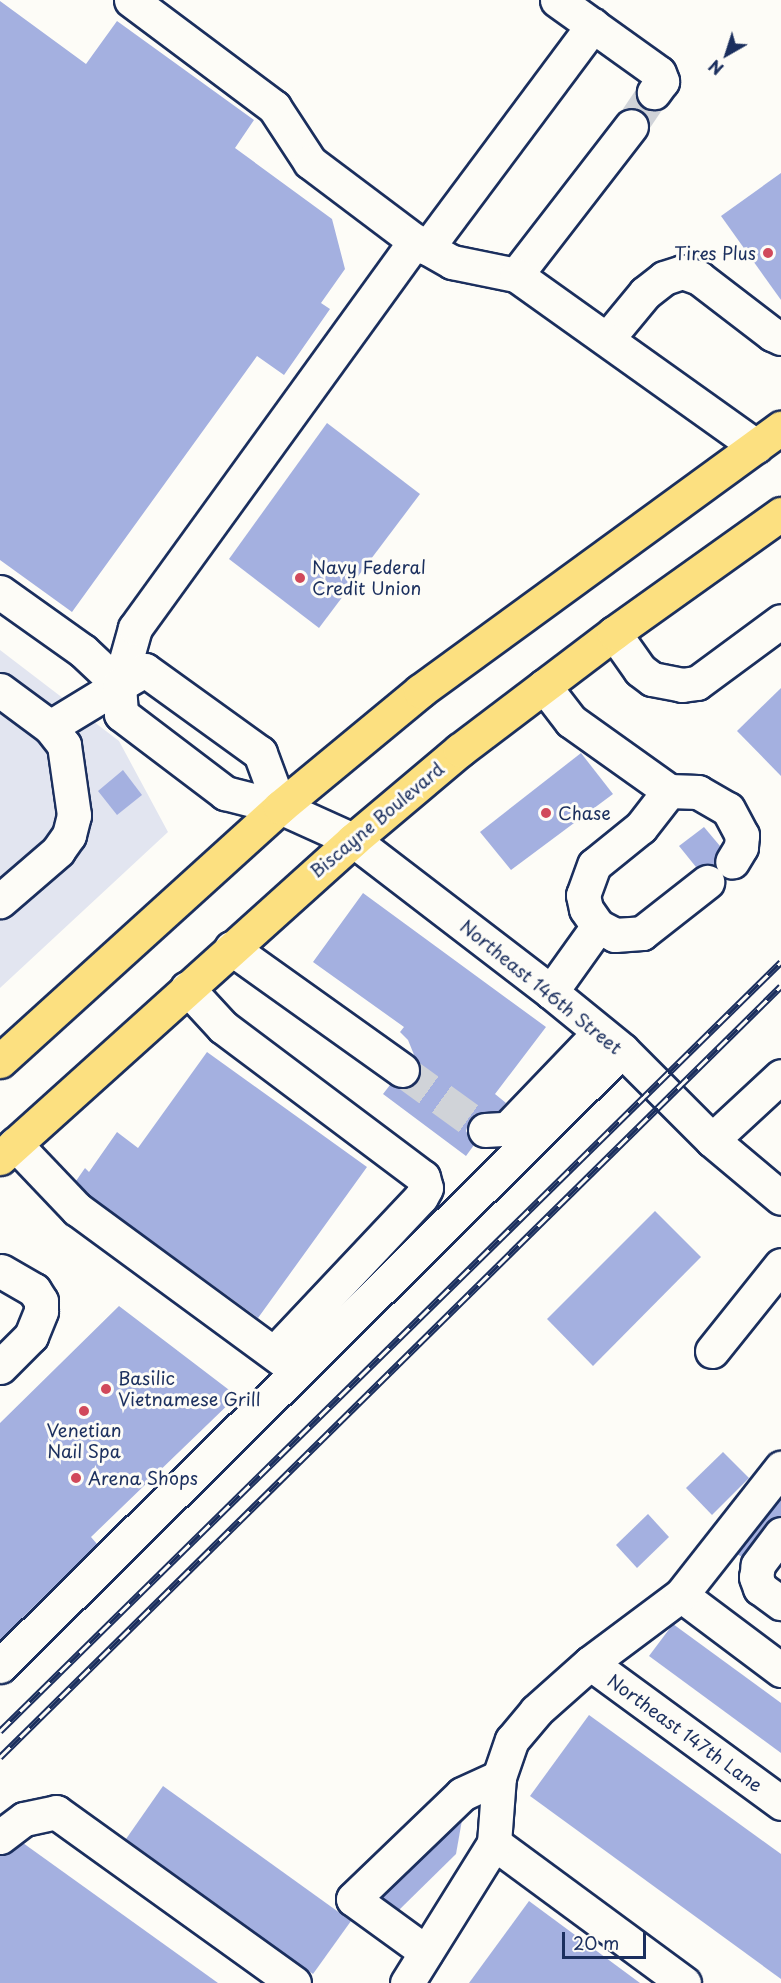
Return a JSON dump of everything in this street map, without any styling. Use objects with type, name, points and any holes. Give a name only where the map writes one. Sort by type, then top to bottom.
[{"type":"main road","points":[[0,1073],[10,1052],[280,807],[420,691],[769,437]]},
{"type":"main road","name":"Biscayne Boulevard","points":[[8,1151],[353,840],[544,686],[781,514]]},
{"type":"street","points":[[131,0],[274,107],[310,162],[421,244],[452,262],[516,275],[607,339],[769,437]]},
{"type":"street","points":[[557,0],[659,73],[662,81],[654,92]]},
{"type":"street","points":[[119,685],[135,628],[335,346],[421,244],[593,25]]},
{"type":"street","points":[[516,275],[631,126]]},
{"type":"street","points":[[607,339],[645,293],[664,278],[682,272],[699,278],[781,338]]},
{"type":"street","points":[[0,592],[83,651],[119,685]]},
{"type":"street","points":[[614,633],[646,675],[664,683],[682,685],[697,683],[781,621]]},
{"type":"street","points":[[50,727],[145,670],[260,753],[280,807]]},
{"type":"street","name":"Northeast 146th Street","points":[[119,685],[121,714],[216,786],[238,797],[280,807],[353,840],[551,992],[611,1041],[712,1140],[781,1198]]},
{"type":"street","points":[[544,686],[571,721],[669,791],[698,792],[728,809],[742,835],[741,848],[720,872],[642,933],[615,934],[598,927],[586,909],[583,895],[594,865],[641,827],[669,791]]},
{"type":"street","points":[[0,690],[50,727],[64,745],[74,815],[69,835],[58,851],[0,901]]},
{"type":"street","points":[[551,992],[598,927]]},
{"type":"street","points":[[231,948],[402,1070]]},
{"type":"street","points":[[187,988],[223,1028],[423,1177],[426,1188],[286,1362]]},
{"type":"street","points":[[0,1666],[286,1362],[611,1041]]},
{"type":"street","points":[[485,1130],[507,1129],[611,1041]]},
{"type":"street","points":[[712,1140],[781,1076]]},
{"type":"street","points":[[8,1151],[76,1209],[286,1362]]},
{"type":"street","points":[[712,1351],[781,1265]]},
{"type":"street","points":[[0,1367],[31,1336],[41,1311],[34,1290],[1,1271]]},
{"type":"street","points":[[407,1983],[494,1843],[499,1778],[512,1740],[536,1711],[590,1663],[681,1595],[781,1468]]},
{"type":"street","points":[[781,1534],[758,1565],[756,1577],[760,1588],[781,1603]]},
{"type":"street","points":[[681,1595],[781,1670]]},
{"type":"street","name":"Northeast 147th Lane","points":[[590,1663],[781,1803]]},
{"type":"street","points":[[426,1952],[354,1899],[462,1794],[499,1778]]},
{"type":"street","points":[[0,1837],[24,1819],[56,1812],[294,1983]]},
{"type":"street","points":[[494,1843],[684,1983]]},
{"type":"shaded area","points":[[0,650],[119,741],[168,832],[0,988]]},
{"type":"building","points":[[0,1],[86,64],[117,21],[254,120],[235,148],[332,219],[345,269],[321,303],[330,309],[284,375],[257,356],[72,612],[0,560]]},
{"type":"building","points":[[781,173],[781,300],[721,216]]},
{"type":"building","points":[[327,423],[420,494],[319,628],[229,559]]},
{"type":"building","points":[[781,688],[781,776],[737,731]]},
{"type":"building","name":"Chase","points":[[581,753],[613,794],[511,870],[480,832]]},
{"type":"building","points":[[123,770],[142,795],[117,815],[98,791]]},
{"type":"building","points":[[704,827],[720,846],[714,865],[696,867],[679,846]]},
{"type":"building","points":[[363,893],[546,1027],[495,1094],[506,1103],[499,1111],[475,1114],[469,1121],[466,1131],[474,1145],[466,1156],[383,1094],[390,1085],[410,1087],[421,1072],[408,1040],[400,1032],[404,1027],[313,962]]},
{"type":"building","points":[[207,1052],[367,1167],[258,1318],[89,1195],[76,1181],[85,1168],[89,1172],[117,1132],[138,1148]]},
{"type":"building","points":[[655,1211],[701,1257],[593,1366],[547,1319]]},
{"type":"building","name":"Arena Shops","points":[[119,1306],[237,1396],[91,1537],[97,1544],[0,1640],[0,1423]]},
{"type":"building","points":[[723,1452],[749,1478],[712,1515],[686,1488]]},
{"type":"building","points":[[781,1498],[781,1516],[766,1523],[742,1557],[737,1554]]},
{"type":"building","points":[[648,1514],[669,1537],[637,1568],[616,1545]]},
{"type":"building","points":[[673,1624],[781,1703],[781,1753],[649,1656]]},
{"type":"building","points":[[589,1715],[781,1854],[781,1979],[530,1796]]},
{"type":"building","points":[[163,1786],[351,1921],[313,1974],[126,1839]]},
{"type":"building","points":[[462,1820],[456,1854],[399,1910],[382,1897]]},
{"type":"building","points":[[23,1843],[218,1983],[0,1983],[0,1855]]},
{"type":"building","points":[[529,1901],[640,1983],[469,1983]]},
{"type":"tunnel","points":[[631,126],[654,92]]},
{"type":"tunnel","points":[[402,1070],[485,1130]]},
{"type":"railway","points":[[0,1731],[781,962]]},
{"type":"railway","points":[[0,1757],[781,986]]},
{"type":"place","name":"Tires Plus","points":[[768,253]]},
{"type":"place","name":"Navy Federal Credit Union","points":[[300,578]]},
{"type":"place","name":"Chase","points":[[546,813]]},
{"type":"place","name":"Basilic Vietnamese Grill","points":[[106,1389]]},
{"type":"place","name":"Venetian Nail Spa","points":[[84,1411]]},
{"type":"place","name":"Arena Shops","points":[[76,1478]]}]
